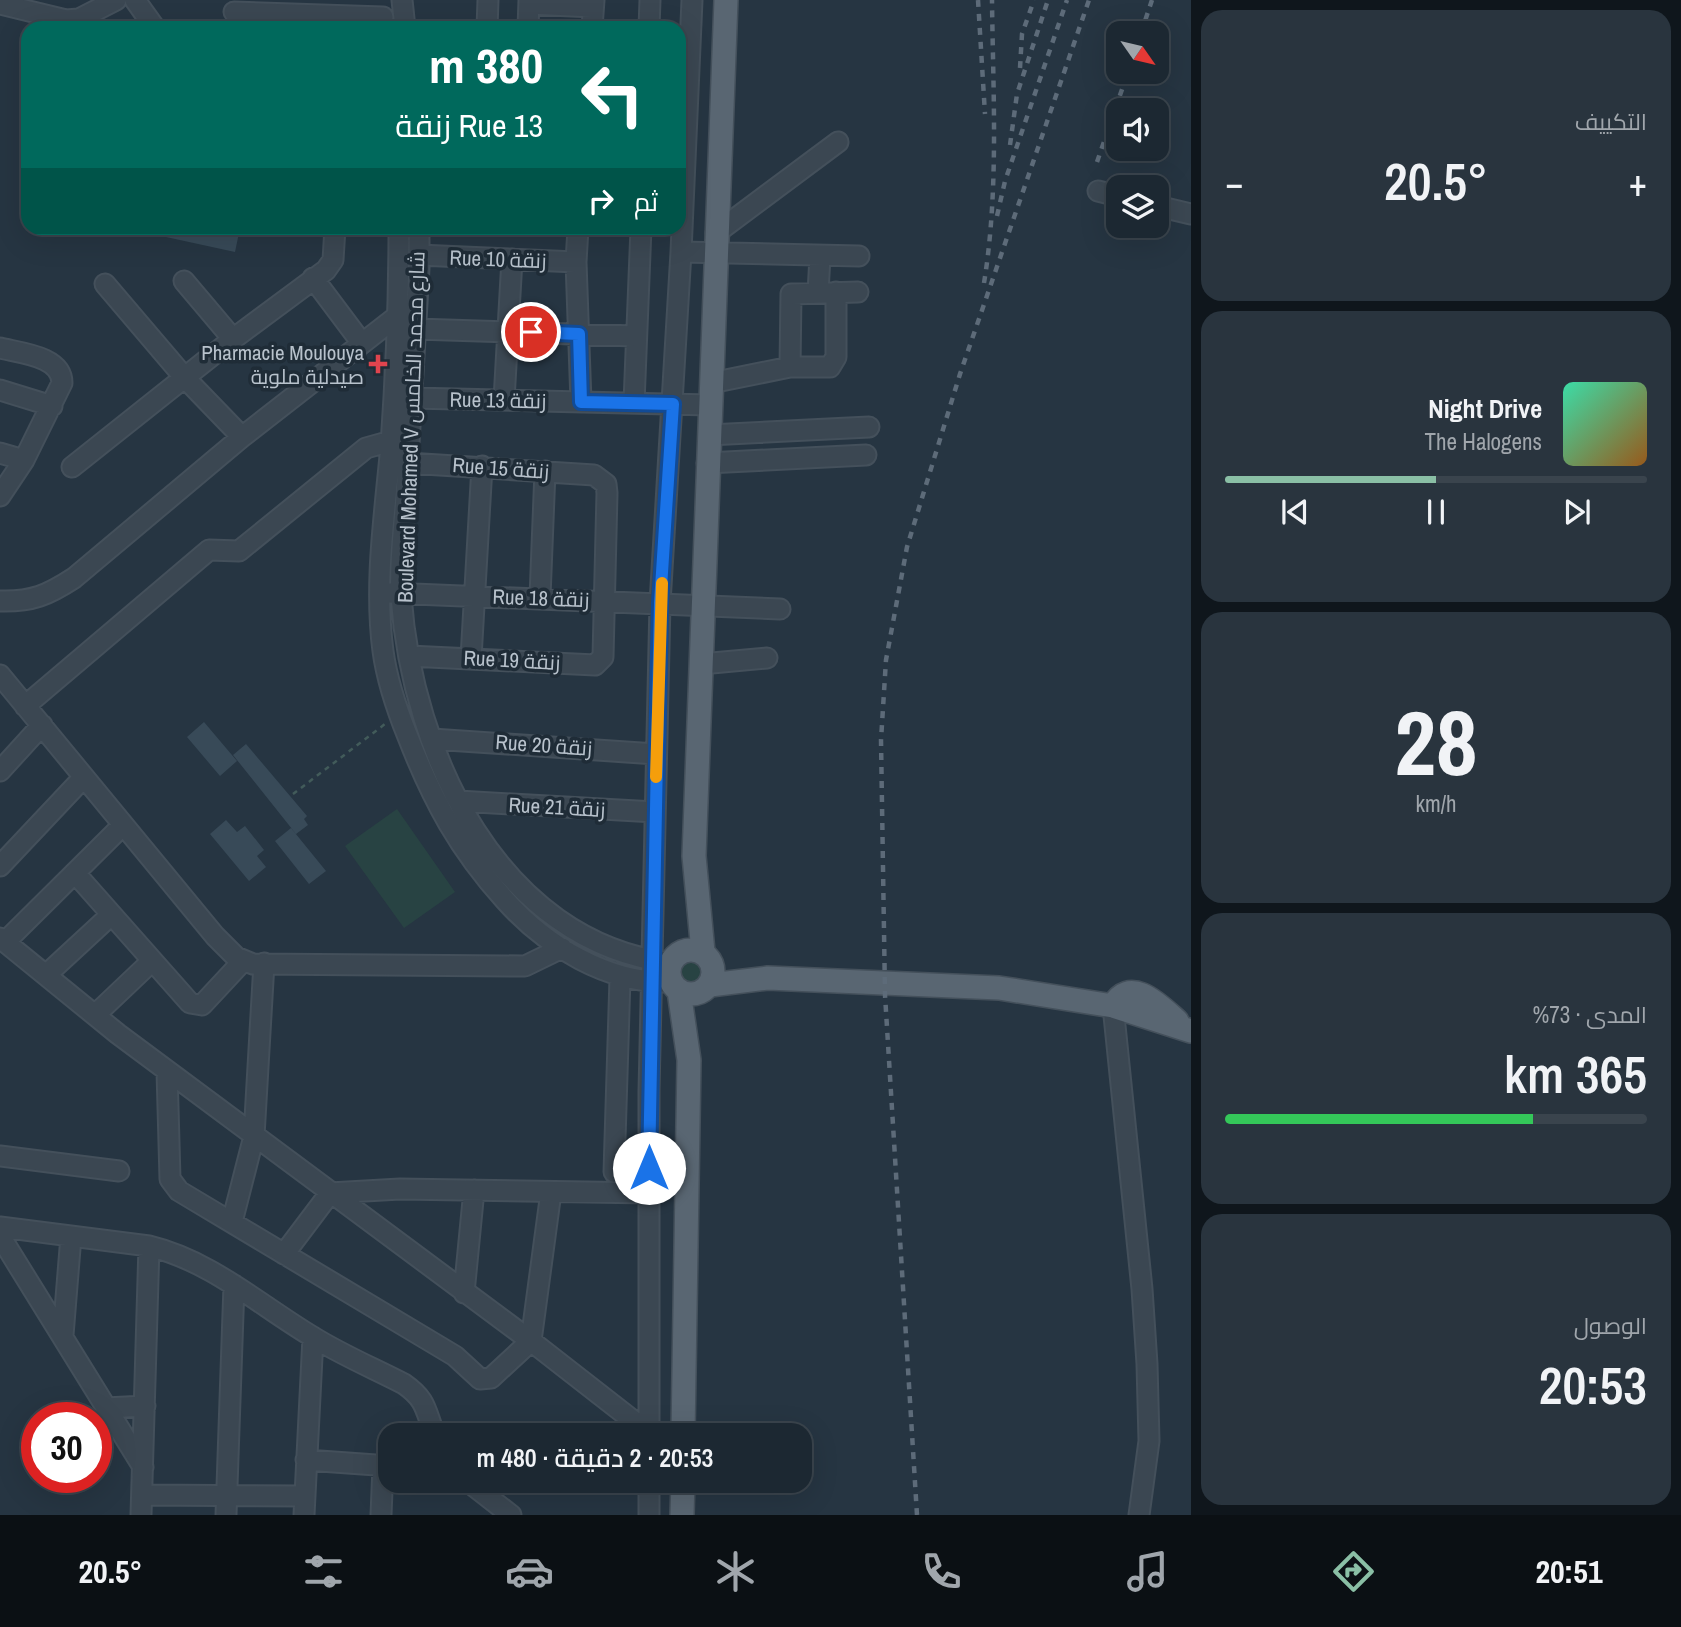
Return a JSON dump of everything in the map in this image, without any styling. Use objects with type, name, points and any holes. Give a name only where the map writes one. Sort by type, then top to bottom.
[{"type":"main road","points":[[683,1423],[689,1060],[678,968],[702,923],[695,883],[707,463],[726,0]]},
{"type":"main road","points":[[678,968],[768,978],[999,988],[1113,1006],[1188,1029]]},
{"type":"main road","points":[[678,968],[692,995],[707,988],[768,978]]},
{"type":"main road","points":[[678,968],[714,968],[689,1060]]},
{"type":"main road","points":[[682,1493],[682,1515]]},
{"type":"street","points":[[11,4],[66,20],[79,19],[116,0]]},
{"type":"street","points":[[135,0],[150,21]]},
{"type":"street","points":[[402,0],[404,21]]},
{"type":"street","points":[[487,21],[488,0]]},
{"type":"street","points":[[649,21],[650,0]]},
{"type":"street","points":[[686,64],[692,0]]},
{"type":"street","points":[[528,21],[529,2],[593,4]]},
{"type":"street","points":[[234,12],[383,15]]},
{"type":"street","points":[[686,85],[722,88]]},
{"type":"street","points":[[715,243],[838,142]]},
{"type":"street","points":[[1098,191],[1106,193]]},
{"type":"street","points":[[1169,209],[1191,214]]},
{"type":"street","points":[[72,467],[233,339],[326,270],[333,260],[335,235]]},
{"type":"street","name":"Boulevard Mohamed V شارع محمد الخامس","points":[[399,235],[391,441],[378,592],[383,654],[400,718],[426,782],[457,842],[510,907],[538,932],[593,966],[678,968]]},
{"type":"street","name":"Boulevard Mohamed V شارع محمد الخامس","points":[[419,235],[401,593],[409,656],[432,739],[458,801],[486,849],[508,877],[557,921],[593,943],[678,968]]},
{"type":"street","points":[[578,235],[576,262],[581,402]]},
{"type":"street","points":[[634,403],[641,235]]},
{"type":"street","points":[[649,1423],[649,1194],[678,968],[655,812],[660,603],[681,235]]},
{"type":"street","points":[[681,252],[715,243],[820,256],[859,256]]},
{"type":"street","name":"Rue 10 زنقة","points":[[419,256],[576,262]]},
{"type":"street","points":[[820,256],[827,293]]},
{"type":"street","points":[[504,400],[512,259]]},
{"type":"street","points":[[313,278],[361,342]]},
{"type":"street","points":[[184,281],[233,339]]},
{"type":"street","points":[[106,284],[185,378],[242,437]]},
{"type":"street","points":[[790,367],[789,298],[794,293],[858,292]]},
{"type":"street","name":"Rue 13 زنقة","points":[[412,398],[673,404],[790,367],[830,367],[835,362],[827,293]]},
{"type":"street","points":[[0,601],[26,602],[55,590],[74,578],[242,437],[396,317]]},
{"type":"street","points":[[416,329],[635,336]]},
{"type":"street","points":[[0,348],[46,360],[56,366],[62,376],[62,383],[52,407],[24,460],[0,496]]},
{"type":"street","points":[[0,390],[52,407]]},
{"type":"street","points":[[709,435],[869,427]]},
{"type":"street","points":[[26,706],[209,550],[239,551],[366,448],[391,441]]},
{"type":"street","points":[[0,453],[24,460]]},
{"type":"street","points":[[707,463],[866,455]]},
{"type":"street","name":"Rue 15 زنقة","points":[[408,463],[594,475],[606,484],[607,493],[605,600]]},
{"type":"street","points":[[471,658],[482,467]]},
{"type":"street","points":[[540,597],[545,471]]},
{"type":"street","name":"Rue 18 زنقة","points":[[378,592],[540,597],[780,610]]},
{"type":"street","name":"Rue 19 زنقة","points":[[409,656],[595,665],[603,657],[605,600]]},
{"type":"street","points":[[701,664],[767,658]]},
{"type":"street","points":[[1,679],[220,942],[243,961],[253,964],[524,966],[562,948]]},
{"type":"street","points":[[0,771],[41,726]]},
{"type":"street","name":"Rue 20 زنقة","points":[[432,739],[504,741],[656,754]]},
{"type":"street","points":[[0,866],[84,777]]},
{"type":"street","name":"Rue 21 زنقة","points":[[458,801],[655,812]]},
{"type":"street","points":[[123,825],[3,940],[167,1072],[531,1341],[635,1423]]},
{"type":"street","points":[[75,873],[183,998],[197,1006],[202,1005],[243,961]]},
{"type":"street","points":[[46,975],[111,915]]},
{"type":"street","points":[[95,1015],[152,961]]},
{"type":"street","points":[[232,1222],[254,1136],[264,963]]},
{"type":"street","points":[[614,1172],[620,978]]},
{"type":"street","points":[[1113,1006],[1142,1289],[1147,1364],[1149,1441],[1139,1515]]},
{"type":"street","points":[[167,1072],[170,1180],[179,1191],[455,1356],[480,1379],[491,1378],[531,1341],[551,1192]]},
{"type":"street","points":[[0,1156],[118,1171]]},
{"type":"street","points":[[284,1254],[330,1193],[400,1189],[649,1194]]},
{"type":"street","points":[[464,1293],[474,1190]]},
{"type":"street","points":[[0,1227],[149,1246],[188,1259],[234,1285],[313,1337],[404,1384],[417,1393],[427,1408],[431,1423]]},
{"type":"street","points":[[0,1236],[102,1402]]},
{"type":"street","points":[[63,1335],[71,1236]]},
{"type":"street","points":[[141,1515],[149,1246]]},
{"type":"street","points":[[226,1506],[234,1285]]},
{"type":"street","points":[[142,1495],[226,1506],[304,1506],[313,1337]]},
{"type":"street","points":[[112,1408],[145,1406]]},
{"type":"street","points":[[112,1418],[143,1467]]},
{"type":"street","points":[[306,1461],[378,1466]]},
{"type":"street","points":[[381,1515],[383,1493]]},
{"type":"street","points":[[483,1493],[511,1515]]},
{"type":"street","points":[[649,1493],[649,1515]]},
{"type":"path","points":[[293,794],[382,726],[400,718]]},
{"type":"green space","points":[[397,809],[455,892],[404,928],[345,846]]},
{"type":"green space","points":[[692,955],[704,960],[709,972],[704,984],[692,989],[680,984],[675,972],[680,960]]},
{"type":"building","points":[[167,235],[239,235],[235,252],[166,237]]},
{"type":"building","points":[[204,722],[237,761],[220,776],[187,737]]},
{"type":"building","points":[[246,744],[307,816],[304,819],[308,825],[296,834],[233,755]]},
{"type":"building","points":[[226,820],[237,832],[245,826],[264,850],[257,856],[266,867],[249,881],[210,834]]},
{"type":"building","points":[[291,828],[326,871],[309,884],[275,841]]},
{"type":"railway","points":[[978,0],[985,114]]},
{"type":"railway","points":[[984,283],[993,178],[992,0]]},
{"type":"railway","points":[[1020,68],[1022,34],[1034,0]]},
{"type":"railway","points":[[1010,145],[1017,94],[1048,0]]},
{"type":"railway","points":[[997,216],[1005,181],[1067,0]]},
{"type":"railway","points":[[917,1515],[885,995],[881,740],[886,660],[907,547],[960,374],[1089,0]]},
{"type":"railway","points":[[1145,21],[1152,0]]},
{"type":"railway","points":[[1097,162],[1124,84]]},
{"type":"slow traffic","points":[[656,777],[662,583]]},
{"type":"place","name":"Pharmacie Moulouya صيدلية ملوية","points":[[378,364]]},
{"type":"route","points":[[531,332],[579,334],[581,402],[673,404],[660,603],[649,1168]]}]
